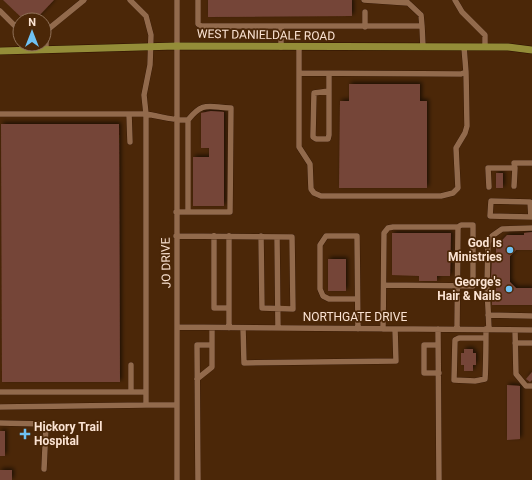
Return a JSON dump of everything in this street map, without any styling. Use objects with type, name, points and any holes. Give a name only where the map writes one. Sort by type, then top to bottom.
[{"type":"main road","name":"WEST DANIELDALE ROAD","points":[[52,50],[176,46],[485,47],[532,50]]},
{"type":"main road","name":"WEST DANIELDALE ROAD","points":[[0,51],[12,51]]},
{"type":"street","points":[[52,27],[84,0]]},
{"type":"street","points":[[130,0],[146,16],[151,35],[150,65],[144,95],[146,114],[146,405]]},
{"type":"street","name":"JO DRIVE","points":[[177,0],[177,480]]},
{"type":"street","points":[[198,0],[198,24],[201,26],[422,26]]},
{"type":"street","points":[[364,0],[406,1],[420,15],[423,47]]},
{"type":"street","points":[[455,0],[462,12],[485,35],[485,47]]},
{"type":"street","points":[[0,12],[3,17],[12,24]]},
{"type":"street","points":[[365,12],[365,27]]},
{"type":"street","points":[[281,26],[281,47]]},
{"type":"street","points":[[299,47],[299,147],[310,164],[310,184],[314,194],[321,196],[441,196],[453,193],[458,188],[456,148],[465,133],[467,126],[464,47]]},
{"type":"street","points":[[299,73],[466,72]]},
{"type":"street","points":[[329,74],[329,91],[329,137],[328,139],[316,139],[313,137],[314,93],[329,91]]},
{"type":"street","points":[[176,212],[188,212],[230,212],[231,108],[202,106],[195,110],[188,120],[188,212]]},
{"type":"street","points":[[0,114],[146,114],[162,116],[176,121],[188,120]]},
{"type":"street","points":[[129,114],[130,142]]},
{"type":"street","points":[[176,154],[188,154]]},
{"type":"street","points":[[514,186],[514,163],[532,163]]},
{"type":"street","points":[[489,187],[488,168],[515,168]]},
{"type":"street","points":[[491,201],[530,202],[531,216],[490,216],[491,201]]},
{"type":"street","points":[[384,285],[473,286],[473,224],[461,225],[458,227],[388,228],[384,234],[384,285],[384,329]]},
{"type":"street","points":[[457,329],[458,227]]},
{"type":"street","points":[[486,338],[459,338],[455,340],[454,380],[475,382],[485,379],[488,315],[486,249],[488,243],[492,236],[502,229],[532,228]]},
{"type":"street","points":[[176,236],[214,236],[229,236],[261,236],[277,236],[292,237],[293,309],[262,308],[261,236]]},
{"type":"street","points":[[214,236],[214,308],[229,308]]},
{"type":"street","points":[[229,236],[229,328]]},
{"type":"street","points":[[277,236],[278,328]]},
{"type":"street","points":[[357,299],[329,299],[323,296],[320,289],[320,245],[326,236],[357,236],[358,328]]},
{"type":"street","points":[[488,315],[532,316]]},
{"type":"street","name":"NORTHGATE DRIVE","points":[[177,327],[532,330]]},
{"type":"street","points":[[197,379],[212,367],[212,328]]},
{"type":"street","points":[[243,328],[244,363],[396,361],[396,329]]},
{"type":"street","points":[[438,329],[439,480]]},
{"type":"street","points":[[515,330],[516,374],[526,386],[532,386]]},
{"type":"street","points":[[515,343],[532,343]]},
{"type":"street","points":[[198,480],[196,345],[212,345]]},
{"type":"street","points":[[438,345],[424,345],[424,373],[438,373]]},
{"type":"street","points":[[131,365],[131,392]]},
{"type":"street","points":[[0,392],[146,392]]},
{"type":"street","points":[[0,407],[177,405]]},
{"type":"street","points":[[0,424],[44,424],[46,426],[44,469]]},
{"type":"building","points":[[3,0],[54,0],[43,12],[16,12]]},
{"type":"building","points":[[208,0],[352,0],[352,16],[208,17]]},
{"type":"building","points":[[349,84],[420,84],[420,101],[427,101],[427,188],[339,188],[340,101],[349,101]]},
{"type":"building","points":[[211,111],[224,112],[224,206],[193,206],[193,157],[209,157],[209,148],[201,148],[201,113]]},
{"type":"building","points":[[1,124],[119,124],[120,382],[2,382]]},
{"type":"building","points":[[496,173],[503,173],[503,188],[496,188]]},
{"type":"building","points":[[532,232],[532,250],[516,250],[510,256],[510,282],[516,288],[532,288],[532,305],[492,305],[492,295],[496,295],[496,279],[491,279],[492,259],[496,259],[496,247],[507,235],[524,235],[524,233]]},
{"type":"building","points":[[392,233],[451,233],[450,276],[437,276],[437,281],[419,281],[419,276],[392,275]]},
{"type":"building","points":[[328,259],[346,259],[346,291],[328,291]]},
{"type":"building","points":[[464,349],[473,349],[473,353],[476,353],[476,365],[473,365],[473,371],[464,371],[464,365],[461,365],[461,353],[464,353]]},
{"type":"building","points":[[532,372],[532,380],[530,382],[526,379]]},
{"type":"building","points":[[507,385],[520,386],[520,439],[507,440]]},
{"type":"building","points":[[0,431],[5,431],[5,456],[0,456]]},
{"type":"building","points":[[0,470],[12,470],[12,480],[0,480]]},
{"type":"place","name":"God Is Ministries","points":[[510,250]]},
{"type":"place","name":"George's Hair & Nails","points":[[509,289]]},
{"type":"place","name":"Hickory Trail Hospital","points":[[25,434]]}]
